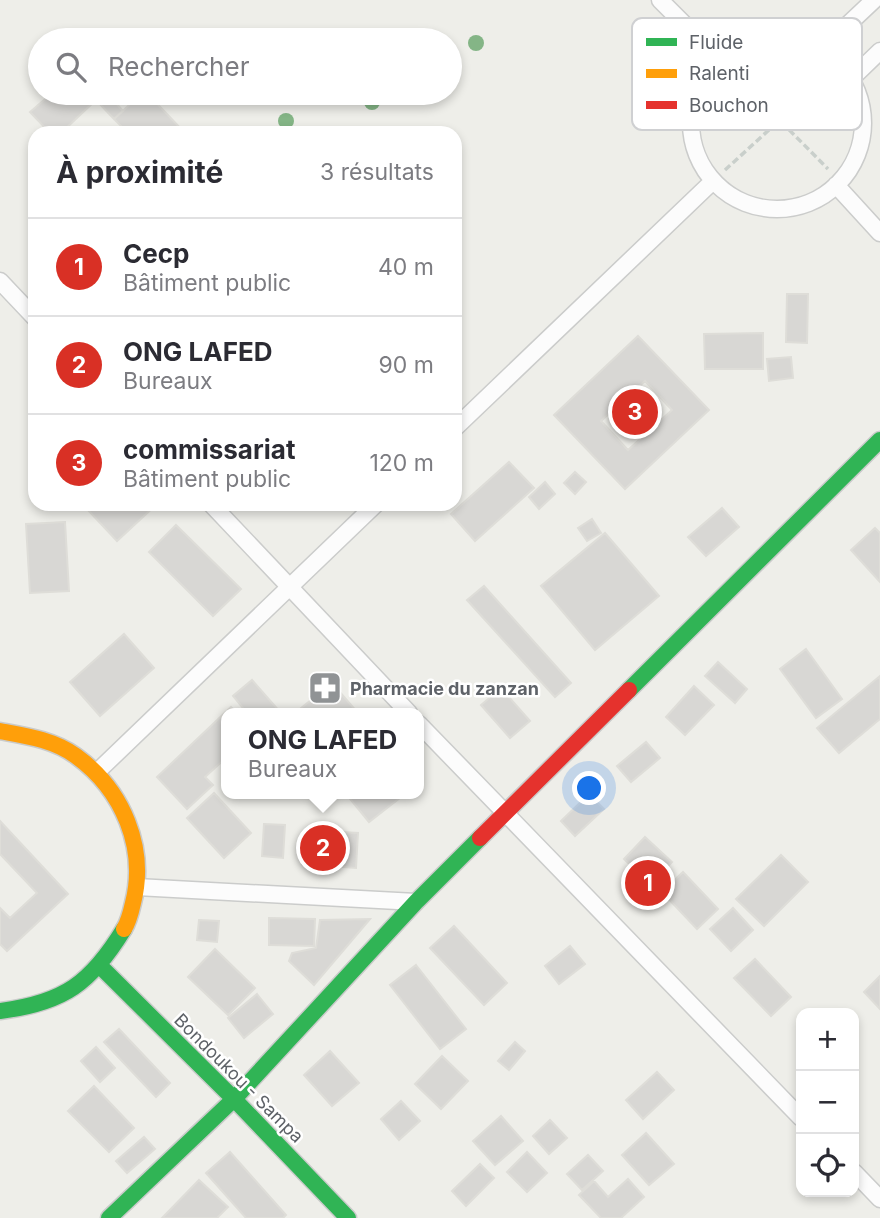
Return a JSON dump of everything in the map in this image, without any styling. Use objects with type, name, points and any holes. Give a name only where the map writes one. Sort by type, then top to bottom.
[{"type":"street","points":[[660,0],[678,18]]},
{"type":"street","points":[[855,18],[874,0]]},
{"type":"street","points":[[862,68],[880,51]]},
{"type":"street","points":[[691,130],[700,162],[713,181],[730,195],[751,205],[773,208],[796,206],[818,198],[836,185],[851,167],[860,146],[862,116]]},
{"type":"street","points":[[462,421],[713,181]]},
{"type":"street","points":[[836,185],[880,233]]},
{"type":"street","points":[[0,281],[28,311]]},
{"type":"street","points":[[109,1218],[234,1099],[416,902],[880,440]]},
{"type":"street","points":[[218,511],[404,708]]},
{"type":"street","points":[[97,772],[369,511]]},
{"type":"street","points":[[424,729],[796,1113]]},
{"type":"street","points":[[0,731],[19,732],[47,740],[74,753],[97,772],[117,796],[130,825],[137,855],[137,887],[125,929],[100,966],[79,985],[54,999],[0,1011]]},
{"type":"street","points":[[137,887],[416,902]]},
{"type":"street","name":"Bondoukou - Sampa","points":[[100,966],[234,1099],[348,1218]]},
{"type":"street","points":[[859,1177],[880,1199]]},
{"type":"path","points":[[713,181],[769,130]]},
{"type":"path","points":[[788,130],[831,171],[836,185]]},
{"type":"building","points":[[38,105],[91,105],[68,126],[43,126],[30,112]]},
{"type":"building","points":[[101,105],[118,105],[123,111],[114,119]]},
{"type":"building","points":[[129,105],[158,105],[178,126],[121,126],[114,119]]},
{"type":"building","points":[[787,294],[808,294],[807,343],[786,342]]},
{"type":"building","points":[[763,333],[763,369],[705,369],[704,334]]},
{"type":"building","points":[[638,336],[709,410],[625,489],[554,415]],"holes":[[[645,381],[672,410],[628,450],[601,421]]]},
{"type":"building","points":[[791,357],[793,378],[769,381],[767,359]]},
{"type":"building","points":[[509,462],[534,488],[475,541],[451,514],[462,511],[462,504]]},
{"type":"building","points":[[575,472],[586,482],[575,494],[564,483]]},
{"type":"building","points":[[545,482],[555,494],[539,509],[529,497]]},
{"type":"building","points":[[722,508],[739,527],[706,556],[688,537]]},
{"type":"building","points":[[89,511],[149,511],[117,541]]},
{"type":"building","points":[[592,519],[601,533],[587,541],[578,528]]},
{"type":"building","points":[[65,522],[69,591],[30,593],[26,524]]},
{"type":"building","points":[[176,525],[241,589],[213,616],[149,552]]},
{"type":"building","points":[[875,528],[880,533],[880,582],[851,550]]},
{"type":"building","points":[[605,533],[659,596],[595,650],[541,586]]},
{"type":"building","points":[[484,586],[571,683],[555,697],[467,600]]},
{"type":"building","points":[[124,634],[154,668],[100,716],[70,682]]},
{"type":"building","points":[[806,649],[842,699],[816,718],[780,669]]},
{"type":"building","points":[[718,662],[747,689],[735,703],[705,676]]},
{"type":"building","points":[[880,676],[880,719],[839,753],[817,728]]},
{"type":"building","points":[[252,680],[277,708],[243,708],[233,696]]},
{"type":"building","points":[[332,683],[354,708],[301,708]]},
{"type":"building","points":[[694,686],[714,705],[685,735],[666,717]]},
{"type":"building","points":[[501,688],[530,721],[510,738],[481,705]]},
{"type":"building","points":[[221,716],[221,762],[205,777],[213,785],[187,809],[157,777]]},
{"type":"building","points":[[646,742],[660,758],[631,782],[617,766]]},
{"type":"building","points":[[214,793],[251,833],[224,858],[187,818]]},
{"type":"building","points":[[589,794],[604,809],[575,836],[561,821]]},
{"type":"building","points":[[350,799],[399,799],[369,822]]},
{"type":"building","points":[[0,821],[68,894],[7,951],[0,944],[0,908],[10,918],[37,893],[0,854]]},
{"type":"building","points":[[264,824],[285,825],[283,858],[262,856]]},
{"type":"building","points":[[305,830],[358,833],[356,868],[302,864]]},
{"type":"building","points":[[645,837],[672,862],[650,884],[624,859]]},
{"type":"building","points":[[781,855],[808,882],[764,926],[736,899]]},
{"type":"building","points":[[683,872],[718,909],[697,929],[662,892]]},
{"type":"building","points":[[733,908],[753,930],[731,951],[710,929]]},
{"type":"building","points":[[269,918],[315,919],[314,946],[269,945]]},
{"type":"building","points":[[370,919],[314,985],[289,961],[292,953],[316,948],[320,920]]},
{"type":"building","points":[[199,920],[219,921],[217,942],[197,940]]},
{"type":"building","points":[[454,926],[507,983],[484,1005],[430,948]]},
{"type":"building","points":[[570,946],[585,964],[559,984],[545,966]]},
{"type":"building","points":[[215,949],[255,988],[228,1015],[188,977]]},
{"type":"building","points":[[755,959],[791,997],[771,1016],[734,978]]},
{"type":"building","points":[[416,965],[466,1029],[440,1049],[390,985]]},
{"type":"building","points":[[880,976],[880,1009],[864,992]]},
{"type":"building","points":[[257,994],[273,1014],[244,1038],[228,1018]]},
{"type":"building","points":[[119,1029],[170,1083],[156,1097],[104,1042]]},
{"type":"building","points":[[515,1042],[525,1051],[509,1070],[498,1061]]},
{"type":"building","points":[[96,1047],[115,1068],[100,1082],[81,1061]]},
{"type":"building","points":[[330,1051],[359,1083],[332,1106],[304,1075]]},
{"type":"building","points":[[442,1056],[468,1081],[441,1109],[415,1084]]},
{"type":"building","points":[[657,1072],[674,1090],[643,1119],[626,1100]]},
{"type":"building","points":[[94,1086],[134,1128],[109,1152],[68,1111]]},
{"type":"building","points":[[401,1101],[420,1121],[399,1140],[381,1119]]},
{"type":"building","points":[[501,1116],[523,1141],[495,1165],[473,1141]]},
{"type":"building","points":[[550,1120],[567,1138],[549,1154],[533,1136]]},
{"type":"building","points":[[646,1133],[674,1164],[649,1185],[622,1155]]},
{"type":"building","points":[[144,1137],[155,1149],[127,1173],[116,1161]]},
{"type":"building","points":[[230,1152],[286,1215],[283,1218],[246,1218],[206,1173]]},
{"type":"building","points":[[527,1152],[547,1173],[527,1192],[507,1172]]},
{"type":"building","points":[[588,1155],[603,1171],[582,1190],[567,1174]]},
{"type":"building","points":[[480,1164],[494,1178],[466,1206],[452,1191]]},
{"type":"building","points":[[628,1179],[644,1197],[621,1218],[601,1218],[579,1195],[594,1181],[608,1197]]},
{"type":"building","points":[[199,1180],[228,1207],[217,1218],[162,1218]]},
{"type":"traffic: fast","points":[[629,690],[880,440]]},
{"type":"traffic: fast","points":[[109,1218],[234,1099],[416,902],[480,838]]},
{"type":"traffic: fast","points":[[0,1011],[42,1002],[74,987],[100,963],[124,929]]},
{"type":"traffic: fast","points":[[100,966],[234,1099],[348,1218]]},
{"type":"traffic: slow","points":[[0,731],[40,739],[68,751],[93,770],[118,803],[134,841],[137,862],[133,903],[124,929]]},
{"type":"traffic: jam","points":[[480,838],[629,690]]},
{"type":"place","name":"commissariat","points":[[635,412]]},
{"type":"place","name":"Pharmacie du zanzan","points":[[325,688]]},
{"type":"place","name":"ONG LAFED","points":[[323,848]]},
{"type":"place","name":"Cecp","points":[[648,883]]}]
